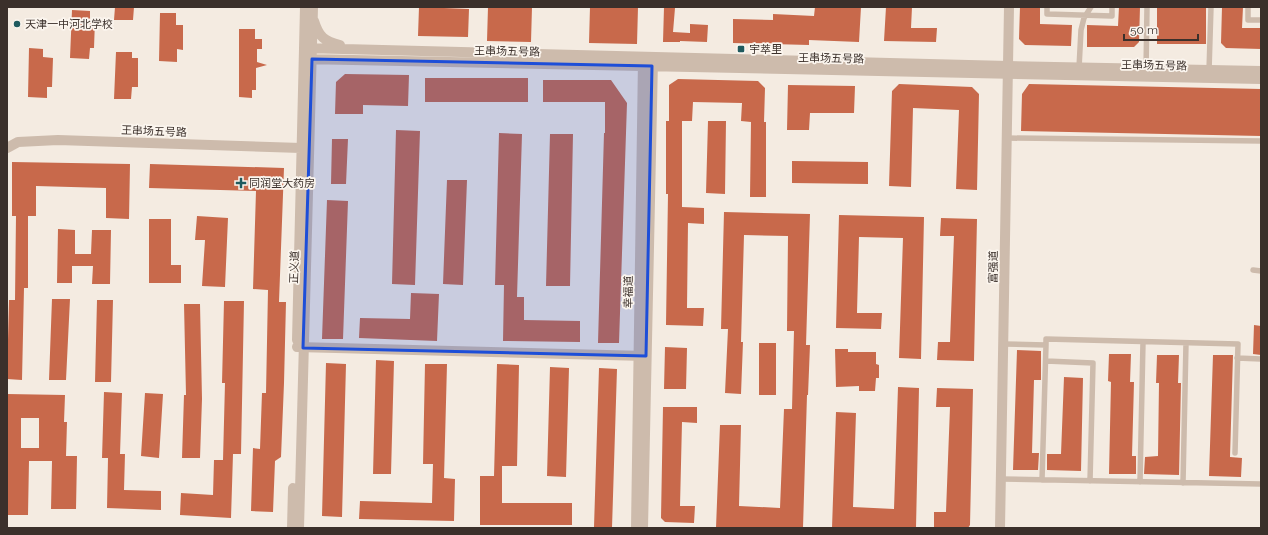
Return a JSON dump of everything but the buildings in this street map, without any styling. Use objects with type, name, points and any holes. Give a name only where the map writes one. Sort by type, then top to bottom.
[{"type":"street","name":"富强道","points":[[1000,528],[1009,7]]},
{"type":"street","name":"正义道","points":[[292,528],[300,347],[309,11]]},
{"type":"street","points":[[309,11],[318,30],[325,40],[345,51]]},
{"type":"street","name":"王串场五号路","points":[[308,48],[648,61],[1008,70],[1209,74],[1261,71]]},
{"type":"street","name":"王串场五号路","points":[[308,59],[648,61]]},
{"type":"street","name":"正义道","points":[[299,528],[301,148],[308,59]]},
{"type":"street","name":"幸福道","points":[[636,528],[642,356],[648,61]]},
{"type":"street","name":"王串场五号路","points":[[1209,74],[1261,79]]},
{"type":"street","name":"王串场五号路","points":[[7,148],[18,142],[58,140],[301,148]]},
{"type":"street","points":[[300,347],[642,356]]},
{"type":"street","name":"幸福道","points":[[642,356],[643,528]]},
{"type":"lane","points":[[1048,7],[1047,14],[1112,16],[1112,7]]},
{"type":"lane","points":[[1079,71],[1081,30],[1086,15],[1091,7]]},
{"type":"lane","points":[[1146,73],[1147,7]]},
{"type":"lane","points":[[1209,74],[1211,7]]},
{"type":"lane","points":[[1248,7],[1248,20],[1261,20]]},
{"type":"lane","points":[[1007,138],[1261,141]]},
{"type":"lane","points":[[1253,270],[1261,271]]},
{"type":"lane","points":[[1042,480],[1046,339],[1238,344],[1235,453]]},
{"type":"lane","points":[[1140,482],[1143,342]]},
{"type":"lane","points":[[1183,483],[1186,343]]},
{"type":"lane","points":[[1003,344],[1046,345]]},
{"type":"lane","points":[[1238,358],[1261,358]]},
{"type":"lane","points":[[1046,361],[1093,363],[1090,481]]},
{"type":"lane","points":[[1000,479],[1261,484]]},
{"type":"highlighted area","points":[[312,59],[652,66],[646,356],[303,348]]},
{"type":"place","name":"天津一中河北学校","points":[[17,24]]},
{"type":"place","name":"宇萃里","points":[[741,49]]},
{"type":"place","name":"同润堂大药房","points":[[241,183]]}]
